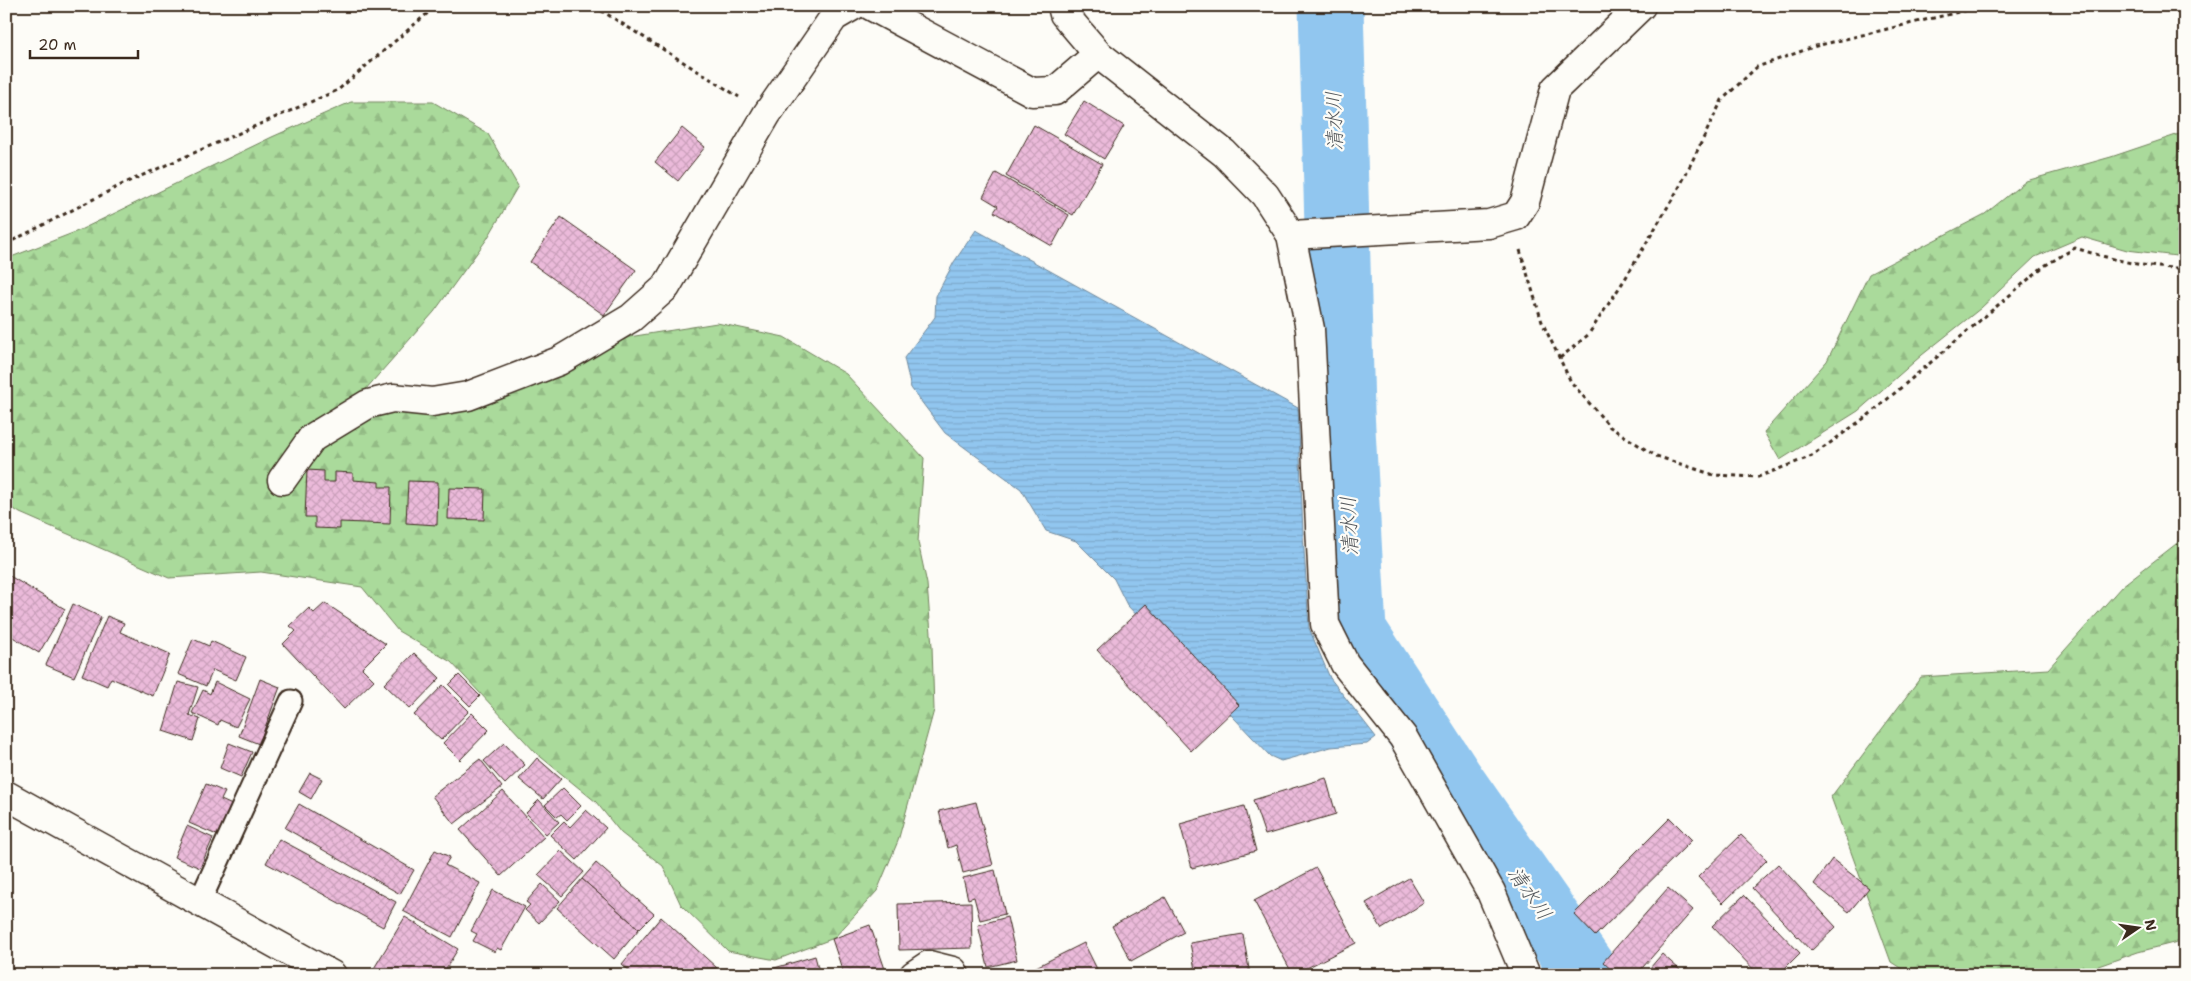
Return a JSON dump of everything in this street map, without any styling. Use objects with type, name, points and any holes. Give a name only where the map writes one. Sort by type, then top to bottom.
[{"type":"street","points":[[282,480],[312,438],[368,404],[393,398],[432,402],[468,396],[559,362],[631,318],[666,287],[767,114],[834,17],[853,6]]},
{"type":"street","points":[[871,6],[1032,92],[1055,90],[1098,54]]},
{"type":"street","points":[[1062,6],[1064,14],[1098,54],[1224,153],[1265,195],[1291,235],[1310,329],[1325,624],[1345,664],[1403,737],[1491,892],[1526,975]]},
{"type":"street","points":[[1291,235],[1489,224],[1516,216],[1525,202],[1555,89],[1641,6]]},
{"type":"street","points":[[6,796],[332,975]]},
{"type":"street","points":[[914,975],[929,965],[954,971],[955,975]]},
{"type":"lane","points":[[200,901],[291,701]]},
{"type":"path","points":[[6,244],[125,183],[338,90],[436,6]]},
{"type":"path","points":[[594,6],[767,114]]},
{"type":"path","points":[[1560,358],[1588,335],[1625,279],[1680,186],[1722,100],[1757,67],[1816,46],[1984,6]]},
{"type":"path","points":[[1508,219],[1518,241],[1542,322],[1571,382],[1610,427],[1656,456],[1714,475],[1758,477],[1812,456],[1862,420],[2044,266],[2075,248],[2116,260],[2165,269],[2185,268]]},
{"type":"green space","points":[[351,102],[433,102],[488,134],[518,186],[487,239],[434,312],[357,399],[549,379],[629,337],[717,323],[784,337],[846,374],[924,458],[918,542],[927,584],[932,646],[934,710],[898,841],[877,891],[834,938],[776,960],[728,951],[681,905],[663,866],[621,833],[596,802],[536,753],[451,662],[398,631],[362,587],[261,572],[169,578],[20,513],[6,504],[6,259],[78,231],[272,137]]},
{"type":"green space","points":[[2185,132],[2185,257],[2127,250],[2082,237],[2035,257],[1981,308],[1922,355],[1858,411],[1780,460],[1764,432],[1827,361],[1869,274],[1985,214],[2026,181],[2111,157]]},
{"type":"green space","points":[[2185,537],[2185,940],[2138,952],[2073,975],[1911,975],[1891,962],[1831,797],[1921,677],[2048,669],[2122,586]]},
{"type":"water","points":[[976,230],[1298,408],[1309,628],[1330,678],[1376,737],[1367,744],[1331,747],[1281,761],[1270,756],[1127,605],[1114,579],[1076,541],[1046,531],[1021,489],[945,433],[911,388],[904,358],[935,317],[936,296],[954,262]]},
{"type":"building","points":[[1084,101],[1124,126],[1104,159],[1064,134]]},
{"type":"building","points":[[1034,125],[1102,164],[1073,215],[1006,176]]},
{"type":"building","points":[[682,128],[705,147],[678,181],[655,162]]},
{"type":"building","points":[[996,173],[1069,215],[1052,246],[994,212],[998,206],[983,197]]},
{"type":"building","points":[[561,217],[636,270],[604,315],[530,262]]},
{"type":"building","points":[[307,470],[324,471],[324,482],[335,482],[335,472],[353,473],[353,480],[379,482],[379,487],[391,487],[390,524],[340,522],[340,529],[315,528],[315,517],[305,517]]},
{"type":"building","points":[[408,481],[438,482],[437,525],[406,523]]},
{"type":"building","points":[[449,488],[485,489],[484,520],[448,519]]},
{"type":"building","points":[[8,575],[65,609],[39,653],[6,633]]},
{"type":"building","points":[[325,603],[386,644],[362,668],[374,680],[344,709],[283,644],[296,631],[290,626],[309,608],[314,613]]},
{"type":"building","points":[[73,604],[101,617],[74,677],[46,665]]},
{"type":"building","points":[[1146,604],[1239,705],[1191,751],[1097,650]]},
{"type":"building","points":[[107,616],[124,623],[120,632],[170,654],[153,696],[111,678],[107,686],[82,675]]},
{"type":"building","points":[[193,639],[209,646],[211,641],[246,657],[236,680],[213,670],[206,686],[178,674]]},
{"type":"building","points":[[414,653],[440,678],[410,709],[384,684]]},
{"type":"building","points":[[459,675],[480,696],[470,706],[449,685]]},
{"type":"building","points":[[260,679],[280,687],[259,744],[239,736]]},
{"type":"building","points":[[178,682],[198,687],[189,715],[200,719],[193,741],[163,731]]},
{"type":"building","points":[[215,682],[250,699],[236,727],[220,720],[218,725],[192,713],[203,690],[210,694]]},
{"type":"building","points":[[443,685],[469,711],[441,740],[414,715]]},
{"type":"building","points":[[472,713],[489,730],[460,760],[443,743]]},
{"type":"building","points":[[229,743],[252,752],[241,777],[220,768]]},
{"type":"building","points":[[504,743],[525,765],[505,784],[484,761]]},
{"type":"building","points":[[537,758],[561,779],[543,799],[519,779]]},
{"type":"building","points":[[480,759],[502,787],[454,824],[432,796]]},
{"type":"building","points":[[310,773],[322,779],[311,799],[299,792]]},
{"type":"building","points":[[1326,778],[1336,814],[1265,835],[1253,800]]},
{"type":"building","points":[[206,784],[225,792],[221,800],[232,805],[219,836],[189,823]]},
{"type":"building","points":[[563,788],[581,806],[567,820],[561,814],[557,817],[545,805]]},
{"type":"building","points":[[503,791],[544,837],[501,876],[460,830]]},
{"type":"building","points":[[539,800],[559,822],[546,834],[526,813]]},
{"type":"building","points":[[976,802],[993,865],[963,873],[956,845],[948,848],[939,811]]},
{"type":"building","points":[[299,804],[414,870],[400,894],[285,828]]},
{"type":"building","points":[[1244,806],[1256,851],[1192,868],[1180,824]]},
{"type":"building","points":[[586,810],[606,828],[577,860],[550,835],[564,821],[570,827]]},
{"type":"building","points":[[1670,818],[1692,840],[1595,936],[1574,914]]},
{"type":"building","points":[[187,826],[213,838],[200,868],[174,857]]},
{"type":"building","points":[[1741,835],[1767,860],[1723,903],[1698,877]]},
{"type":"building","points":[[279,839],[396,902],[383,927],[266,863]]},
{"type":"building","points":[[435,850],[450,857],[445,865],[480,883],[452,937],[403,911]]},
{"type":"building","points":[[561,851],[584,872],[562,896],[538,875]]},
{"type":"building","points":[[1832,859],[1869,888],[1849,912],[1814,884]]},
{"type":"building","points":[[596,863],[654,914],[639,929],[582,879]]},
{"type":"building","points":[[1778,864],[1836,927],[1811,951],[1752,888]]},
{"type":"building","points":[[1316,868],[1356,943],[1293,975],[1254,901]]},
{"type":"building","points":[[995,870],[1005,914],[980,920],[974,897],[968,899],[963,878]]},
{"type":"building","points":[[1409,878],[1424,903],[1382,929],[1366,903]]},
{"type":"building","points":[[582,879],[639,929],[614,959],[557,908]]},
{"type":"building","points":[[542,884],[560,901],[539,923],[525,910],[530,905],[526,902]]},
{"type":"building","points":[[1668,888],[1693,910],[1636,975],[1617,975],[1603,962]]},
{"type":"building","points":[[493,890],[525,907],[501,950],[497,948],[495,952],[473,941],[477,934],[471,931]]},
{"type":"building","points":[[1744,895],[1800,953],[1778,975],[1759,975],[1712,926]]},
{"type":"building","points":[[1165,897],[1184,932],[1131,961],[1112,926]]},
{"type":"building","points":[[971,902],[972,948],[899,950],[898,904]]},
{"type":"building","points":[[405,917],[458,949],[442,975],[380,975],[373,970]]},
{"type":"building","points":[[661,917],[717,968],[677,975],[634,975],[622,964]]},
{"type":"building","points":[[1007,917],[1017,960],[988,967],[978,925]]},
{"type":"building","points":[[870,925],[887,975],[844,975],[832,939]]},
{"type":"building","points":[[1243,934],[1250,975],[1196,975],[1190,943]]},
{"type":"building","points":[[1084,943],[1099,973],[1095,975],[1035,975],[1032,969]]},
{"type":"building","points":[[1662,954],[1680,970],[1676,975],[1644,975]]},
{"type":"building","points":[[815,956],[820,975],[751,975]]},
{"type":"building","points":[[1018,968],[1020,975],[990,975]]},
{"type":"waterway","name":"清水川","points":[[1331,6],[1342,411],[1354,631],[1452,782],[1587,975]]}]
